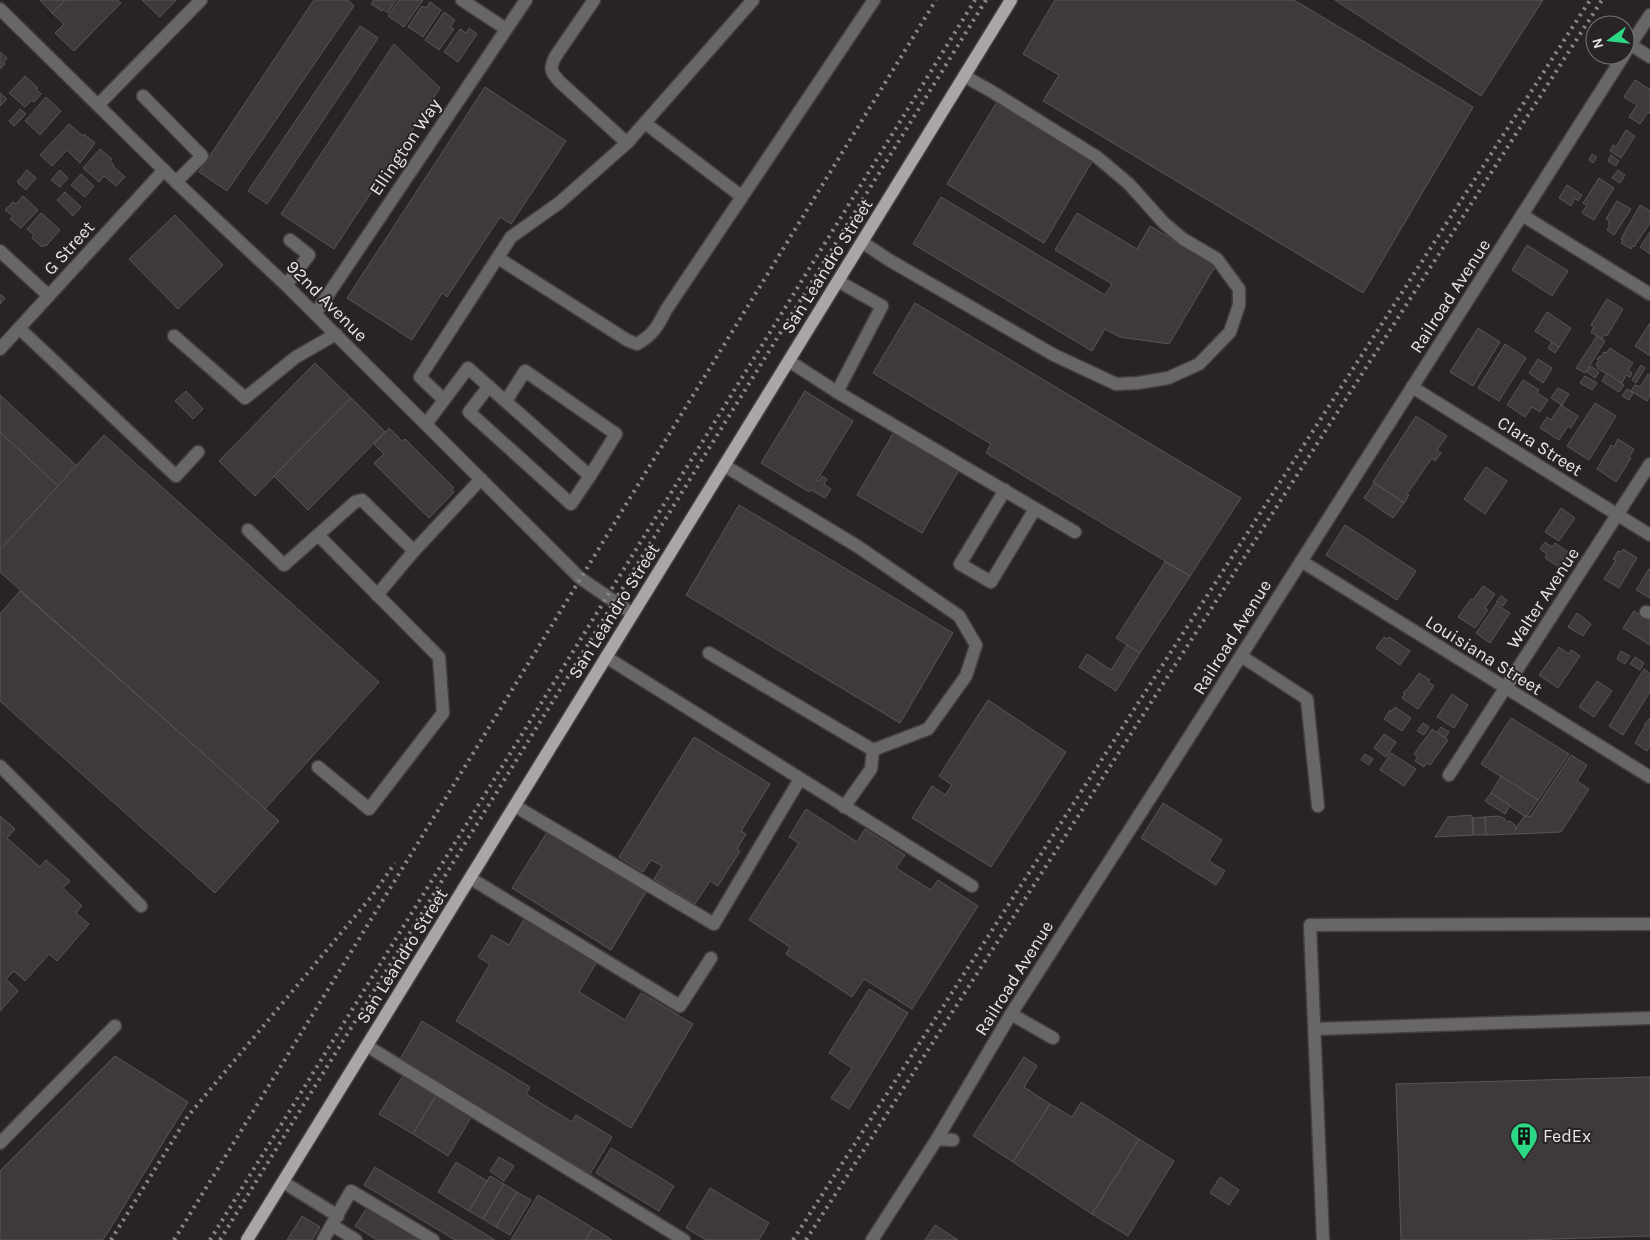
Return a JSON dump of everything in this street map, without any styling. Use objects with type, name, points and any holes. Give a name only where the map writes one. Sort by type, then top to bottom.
[{"type":"main road","name":"San Leandro Street","points":[[248,1240],[1011,0]]},
{"type":"street","points":[[98,105],[200,0]]},
{"type":"street","points":[[462,0],[506,30]]},
{"type":"street","name":"Ellington Way","points":[[315,314],[526,0]]},
{"type":"street","points":[[594,0],[555,57],[551,66],[552,73],[627,143]]},
{"type":"street","points":[[444,400],[420,377],[511,237],[559,203],[627,143],[753,0]]},
{"type":"street","points":[[498,258],[627,340],[636,344],[644,340],[656,330],[666,310],[741,196],[874,0]]},
{"type":"street","name":"92nd Avenue","points":[[0,9],[176,182],[336,334],[580,578],[633,614]]},
{"type":"street","name":"Railroad Avenue","points":[[1635,38],[1650,14]]},
{"type":"street","points":[[1635,53],[1650,57]]},
{"type":"street","name":"Railroad Avenue","points":[[872,1240],[937,1139],[1010,1014],[1618,65]]},
{"type":"street","points":[[862,242],[889,260],[1054,355],[1116,384],[1168,378],[1191,368],[1199,364],[1230,332],[1239,306],[1239,288],[1217,259],[1183,239],[1164,223],[1129,184],[1098,157],[964,76]]},
{"type":"street","points":[[142,96],[202,156],[176,182]]},
{"type":"street","points":[[645,123],[741,196]]},
{"type":"street","name":"G Street","points":[[0,349],[164,170]]},
{"type":"street","points":[[1522,215],[1650,294]]},
{"type":"street","points":[[286,285],[309,255],[290,240]]},
{"type":"street","points":[[0,252],[49,296]]},
{"type":"street","points":[[837,392],[882,306],[838,280]]},
{"type":"street","points":[[19,328],[176,476],[198,452]]},
{"type":"street","points":[[174,336],[245,398],[296,357],[336,334]]},
{"type":"street","points":[[789,361],[837,392],[1075,532]]},
{"type":"street","points":[[426,424],[468,368],[590,476]]},
{"type":"street","points":[[489,386],[469,412],[570,504],[616,434],[525,371],[506,401]]},
{"type":"street","name":"Clara Street","points":[[1412,387],[1650,536]]},
{"type":"street","name":"Walter Avenue","points":[[1449,775],[1650,464]]},
{"type":"street","points":[[725,466],[857,546],[959,616],[976,645],[966,676],[928,728],[873,750]]},
{"type":"street","points":[[377,595],[414,551],[481,479]]},
{"type":"street","points":[[1005,490],[960,564],[991,582],[1035,509]]},
{"type":"street","points":[[248,530],[284,565],[355,502],[362,500],[414,551]]},
{"type":"street","points":[[318,535],[439,657],[443,713],[369,809],[318,767]]},
{"type":"street","name":"Louisiana Street","points":[[1301,561],[1650,777]]},
{"type":"street","points":[[709,653],[873,750]]},
{"type":"street","points":[[1241,656],[1307,699],[1318,806]]},
{"type":"street","points":[[606,658],[972,886]]},
{"type":"street","points":[[844,807],[871,769],[873,750]]},
{"type":"street","points":[[0,766],[141,906]]},
{"type":"street","points":[[515,806],[714,924],[800,779]]},
{"type":"street","points":[[470,878],[680,1006],[711,958]]},
{"type":"street","points":[[1323,1240],[1310,925],[1650,924]]},
{"type":"street","points":[[1010,1014],[1053,1038]]},
{"type":"street","points":[[1314,1029],[1650,1018]]},
{"type":"street","points":[[0,1143],[115,1026]]},
{"type":"street","points":[[367,1046],[684,1240]]},
{"type":"street","points":[[937,1139],[953,1140]]},
{"type":"street","points":[[283,1182],[335,1220],[356,1240]]},
{"type":"street","points":[[323,1240],[351,1190],[433,1240]]},
{"type":"building","points":[[40,0],[65,0],[52,13]]},
{"type":"building","points":[[65,0],[118,0],[121,3],[74,51],[55,33],[64,24],[52,13]]},
{"type":"building","points":[[142,0],[176,0],[160,17]]},
{"type":"building","points":[[314,0],[348,0],[354,6],[227,191],[199,172]]},
{"type":"building","points":[[374,0],[396,0],[388,13],[371,4]]},
{"type":"building","points":[[399,0],[423,0],[404,27],[388,16]]},
{"type":"building","points":[[1055,0],[1294,0],[1473,107],[1363,293],[1043,101],[1059,75],[1023,54]]},
{"type":"building","points":[[1335,0],[1543,0],[1481,96]]},
{"type":"building","points":[[430,2],[441,10],[423,37],[408,27],[422,6],[426,8]]},
{"type":"building","points":[[444,12],[455,20],[450,27],[454,29],[439,50],[425,40]]},
{"type":"building","points":[[360,26],[378,38],[267,204],[248,191]]},
{"type":"building","points":[[469,28],[477,34],[458,62],[444,52],[460,29],[466,33]]},
{"type":"building","points":[[394,44],[440,88],[334,249],[281,214]]},
{"type":"building","points":[[0,52],[7,58],[3,63],[5,64],[0,69]]},
{"type":"building","points":[[25,76],[38,88],[36,89],[41,94],[34,102],[32,100],[25,107],[9,93]]},
{"type":"building","points":[[1635,80],[1650,88],[1650,114],[1648,112],[1640,124],[1629,117],[1637,105],[1624,97]]},
{"type":"building","points":[[485,87],[566,141],[511,224],[500,217],[447,297],[442,293],[412,340],[347,298]]},
{"type":"building","points":[[0,93],[7,99],[0,106]]},
{"type":"building","points":[[46,97],[61,111],[40,135],[25,121]]},
{"type":"building","points":[[997,102],[1093,160],[1044,243],[947,184]]},
{"type":"building","points":[[20,109],[26,114],[14,126],[9,121]]},
{"type":"building","points":[[69,124],[95,143],[80,163],[67,150],[52,166],[40,155]]},
{"type":"building","points":[[1626,130],[1635,136],[1621,158],[1610,151],[1613,145],[1616,147]]},
{"type":"building","points":[[100,149],[112,159],[110,161],[113,166],[125,177],[116,186],[104,176],[99,182],[83,168]]},
{"type":"building","points":[[1592,154],[1597,157],[1593,163],[1589,160]]},
{"type":"building","points":[[1611,155],[1619,161],[1616,166],[1608,161]]},
{"type":"building","points":[[27,170],[36,178],[26,190],[17,182]]},
{"type":"building","points":[[60,170],[68,178],[60,187],[51,180]]},
{"type":"building","points":[[1618,170],[1625,175],[1620,183],[1612,178]]},
{"type":"building","points":[[81,174],[94,186],[85,197],[71,185]]},
{"type":"building","points":[[1599,178],[1614,188],[1594,220],[1582,213],[1587,205],[1583,203]]},
{"type":"building","points":[[1567,185],[1582,195],[1578,201],[1575,198],[1571,206],[1559,198]]},
{"type":"building","points":[[65,192],[81,207],[73,216],[57,200]]},
{"type":"building","points":[[23,196],[38,210],[21,228],[10,219],[13,216],[5,210],[13,202],[16,204]]},
{"type":"building","points":[[941,197],[1105,295],[1112,284],[1055,250],[1077,213],[1137,249],[1150,226],[1216,265],[1169,344],[1120,337],[1105,329],[1092,351],[913,244]]},
{"type":"building","points":[[1617,201],[1631,209],[1614,235],[1607,230],[1610,221],[1606,219]]},
{"type":"building","points":[[1640,205],[1650,211],[1650,223],[1631,249],[1621,243],[1623,240],[1621,239]]},
{"type":"building","points":[[41,213],[60,230],[46,246],[42,247],[32,238],[34,235],[27,229]]},
{"type":"building","points":[[175,215],[223,265],[178,309],[129,259]]},
{"type":"building","points":[[1650,232],[1650,254],[1640,247]]},
{"type":"building","points":[[1527,245],[1568,271],[1552,296],[1512,270]]},
{"type":"building","points":[[0,294],[5,298],[0,304]]},
{"type":"building","points":[[1607,299],[1623,309],[1607,336],[1604,334],[1602,339],[1591,332],[1594,327],[1591,325]]},
{"type":"building","points":[[915,303],[1241,498],[1190,576],[986,453],[991,444],[873,373]]},
{"type":"building","points":[[1547,312],[1571,328],[1559,347],[1535,331]]},
{"type":"building","points":[[1650,323],[1650,356],[1635,346]]},
{"type":"building","points":[[1478,328],[1500,342],[1473,386],[1450,372]]},
{"type":"building","points":[[1597,336],[1605,341],[1585,373],[1576,368]]},
{"type":"building","points":[[1552,342],[1559,347],[1555,353],[1548,348]]},
{"type":"building","points":[[1505,344],[1526,358],[1499,401],[1478,388]]},
{"type":"building","points":[[1610,348],[1633,363],[1628,370],[1632,373],[1630,377],[1626,375],[1622,383],[1597,368],[1599,366],[1596,365],[1599,360],[1597,359]]},
{"type":"building","points":[[1538,359],[1552,368],[1543,383],[1529,373]]},
{"type":"building","points":[[315,363],[351,398],[255,496],[219,461]]},
{"type":"building","points":[[1641,365],[1645,368],[1636,383],[1632,380]]},
{"type":"building","points":[[1591,366],[1599,372],[1595,378],[1587,372]]},
{"type":"building","points":[[1607,373],[1624,385],[1619,392],[1602,381]]},
{"type":"building","points":[[1648,374],[1650,375],[1650,396],[1647,401],[1631,391],[1635,385],[1640,387]]},
{"type":"building","points":[[1585,376],[1597,383],[1592,390],[1580,383]]},
{"type":"building","points":[[1523,380],[1539,390],[1537,393],[1548,400],[1540,412],[1532,407],[1525,417],[1507,405]]},
{"type":"building","points":[[1558,388],[1569,394],[1562,405],[1551,398]]},
{"type":"building","points":[[1627,389],[1633,393],[1629,400],[1622,396]]},
{"type":"building","points":[[186,391],[203,409],[193,419],[175,401]]},
{"type":"building","points":[[805,391],[853,421],[817,480],[819,481],[822,476],[827,479],[824,484],[831,489],[825,498],[811,490],[809,492],[761,463]]},
{"type":"building","points":[[0,395],[77,466],[58,486],[0,432]]},
{"type":"building","points":[[351,398],[385,432],[308,510],[274,476]]},
{"type":"building","points":[[1595,403],[1616,416],[1589,460],[1567,446]]},
{"type":"building","points":[[1561,405],[1578,416],[1571,428],[1568,426],[1559,440],[1540,428],[1547,417],[1551,420]]},
{"type":"building","points":[[1416,416],[1447,436],[1437,450],[1441,453],[1435,461],[1432,458],[1407,494],[1409,495],[1404,503],[1373,482]]},
{"type":"building","points":[[389,428],[402,441],[405,439],[454,488],[451,490],[454,492],[429,518],[374,463],[384,454],[374,444]]},
{"type":"building","points":[[0,432],[58,486],[0,550]]},
{"type":"building","points":[[894,432],[959,470],[922,533],[857,495]]},
{"type":"building","points":[[104,435],[379,682],[265,809],[0,572],[0,550]]},
{"type":"building","points":[[1618,439],[1634,449],[1629,457],[1631,458],[1616,482],[1597,469],[1611,445],[1614,447]]},
{"type":"building","points":[[1486,467],[1507,481],[1485,514],[1464,499]]},
{"type":"building","points":[[1374,483],[1404,503],[1393,518],[1364,498]]},
{"type":"building","points":[[739,505],[953,633],[900,723],[686,595]]},
{"type":"building","points":[[1561,508],[1575,518],[1559,541],[1545,532]]},
{"type":"building","points":[[1345,525],[1416,571],[1397,600],[1326,555]]},
{"type":"building","points":[[1545,542],[1552,547],[1555,543],[1572,555],[1562,569],[1545,558],[1547,554],[1540,549]]},
{"type":"building","points":[[1623,549],[1637,558],[1619,588],[1604,579],[1616,560],[1613,559],[1618,551],[1621,552]]},
{"type":"building","points":[[1165,562],[1190,576],[1140,653],[1116,638]]},
{"type":"building","points":[[1650,569],[1650,598],[1636,590]]},
{"type":"building","points":[[1483,586],[1495,594],[1485,608],[1488,610],[1475,628],[1458,617]]},
{"type":"building","points":[[20,591],[279,821],[215,893],[0,701],[0,614]]},
{"type":"building","points":[[1501,596],[1507,600],[1503,606],[1496,602]]},
{"type":"building","points":[[1496,604],[1510,613],[1490,643],[1476,633]]},
{"type":"building","points":[[1634,611],[1650,621],[1650,645],[1623,628]]},
{"type":"building","points":[[1577,613],[1591,624],[1583,636],[1568,627]]},
{"type":"building","points":[[1384,637],[1388,639],[1389,637],[1410,651],[1400,665],[1376,648]]},
{"type":"building","points":[[1127,645],[1140,653],[1116,691],[1079,667],[1087,654],[1111,670]]},
{"type":"building","points":[[1559,647],[1569,654],[1571,650],[1580,656],[1558,688],[1539,675]]},
{"type":"building","points":[[1621,651],[1630,656],[1625,664],[1617,659]]},
{"type":"building","points":[[1635,657],[1644,663],[1640,670],[1630,664]]},
{"type":"building","points":[[1644,669],[1650,673],[1650,692],[1623,735],[1609,726]]},
{"type":"building","points":[[1419,673],[1430,680],[1428,682],[1434,686],[1418,709],[1402,698],[1405,694],[1403,693]]},
{"type":"building","points":[[1597,681],[1612,691],[1594,717],[1579,707]]},
{"type":"building","points":[[1452,694],[1468,705],[1454,728],[1437,717]]},
{"type":"building","points":[[988,700],[1066,752],[991,867],[912,818],[932,786],[945,795],[952,785],[939,776]]},
{"type":"building","points":[[1395,707],[1411,718],[1402,731],[1384,719],[1390,710],[1391,712]]},
{"type":"building","points":[[1511,718],[1569,754],[1538,800],[1481,764]]},
{"type":"building","points":[[1650,718],[1650,745],[1647,751],[1635,743],[1644,725]]},
{"type":"building","points":[[1423,723],[1429,727],[1424,735],[1417,731]]},
{"type":"building","points":[[1441,727],[1449,732],[1445,738],[1437,732]]},
{"type":"building","points":[[1432,729],[1448,740],[1430,765],[1427,763],[1424,767],[1415,761],[1418,757],[1414,754]]},
{"type":"building","points":[[1384,734],[1396,742],[1386,757],[1374,748]]},
{"type":"building","points":[[694,737],[770,784],[741,831],[746,834],[737,849],[740,851],[718,886],[710,881],[695,904],[654,879],[662,866],[651,860],[643,872],[619,857]]},
{"type":"building","points":[[1391,753],[1416,769],[1404,786],[1380,770]]},
{"type":"building","points":[[1365,754],[1373,759],[1369,765],[1361,760]]},
{"type":"building","points":[[1571,755],[1587,765],[1577,781],[1589,789],[1561,832],[1517,834],[1519,831],[1516,828],[1525,815],[1530,817]]},
{"type":"building","points":[[1501,776],[1538,800],[1527,816],[1524,816],[1491,793]]},
{"type":"building","points":[[1491,793],[1510,805],[1505,814],[1485,801]]},
{"type":"building","points":[[1163,803],[1222,840],[1209,861],[1225,871],[1216,885],[1141,838]]},
{"type":"building","points":[[806,809],[857,842],[865,829],[905,855],[896,868],[931,890],[938,880],[978,906],[912,1009],[864,979],[852,997],[786,954],[790,947],[749,920],[799,843],[789,837]]},
{"type":"building","points":[[1472,815],[1473,835],[1435,837],[1448,817]]},
{"type":"building","points":[[0,816],[15,829],[7,838],[40,867],[46,860],[70,881],[63,888],[82,906],[76,913],[89,924],[57,961],[49,954],[25,981],[14,971],[6,979],[18,991],[0,1011]]},
{"type":"building","points":[[1497,816],[1504,818],[1507,822],[1510,821],[1516,826],[1516,834],[1486,835],[1485,817]]},
{"type":"building","points":[[1485,817],[1486,835],[1473,835],[1473,818]]},
{"type":"building","points":[[549,829],[620,873],[618,875],[646,892],[611,950],[512,888]]},
{"type":"building","points":[[526,916],[598,960],[579,992],[625,1020],[641,993],[693,1024],[631,1128],[456,1021],[490,964],[478,957],[492,935],[509,945]]},
{"type":"building","points":[[869,989],[908,1013],[849,1109],[831,1098],[852,1068],[829,1053]]},
{"type":"building","points":[[422,1021],[530,1087],[526,1094],[572,1122],[576,1115],[612,1137],[590,1174],[400,1059]]},
{"type":"building","points":[[115,1056],[188,1102],[103,1240],[0,1240],[0,1171]]},
{"type":"building","points":[[1024,1057],[1037,1066],[1024,1087],[1050,1104],[1013,1162],[973,1136]]},
{"type":"building","points":[[404,1074],[437,1094],[413,1134],[379,1114]]},
{"type":"building","name":"FedEx","points":[[1650,1077],[1650,1236],[1525,1240],[1401,1240],[1396,1084]]},
{"type":"building","points":[[437,1094],[472,1116],[448,1156],[413,1134]]},
{"type":"building","points":[[1081,1102],[1139,1139],[1092,1214],[1013,1162],[1050,1104],[1072,1117]]},
{"type":"building","points":[[1139,1139],[1174,1161],[1128,1236],[1092,1214]]},
{"type":"building","points":[[611,1148],[674,1186],[659,1211],[596,1173]]},
{"type":"building","points":[[499,1157],[514,1166],[504,1181],[490,1171]]},
{"type":"building","points":[[456,1162],[487,1181],[469,1211],[438,1192]]},
{"type":"building","points":[[375,1167],[495,1240],[455,1240],[364,1185]]},
{"type":"building","points":[[490,1176],[504,1184],[483,1219],[469,1211]]},
{"type":"building","points":[[1220,1177],[1239,1190],[1229,1205],[1210,1193]]},
{"type":"building","points":[[504,1184],[517,1192],[496,1227],[483,1219]]},
{"type":"building","points":[[710,1188],[769,1223],[759,1240],[706,1240],[686,1228]]},
{"type":"building","points":[[517,1192],[531,1200],[510,1235],[496,1227]]},
{"type":"building","points":[[538,1195],[593,1228],[586,1240],[511,1240]]},
{"type":"building","points":[[368,1206],[424,1240],[377,1240],[355,1226]]},
{"type":"building","points":[[302,1216],[320,1227],[312,1240],[287,1240]]},
{"type":"building","points":[[935,1225],[958,1240],[925,1240]]},
{"type":"building","points":[[593,1228],[612,1240],[586,1240]]},
{"type":"railway","points":[[174,1240],[936,0]]},
{"type":"railway","points":[[210,1240],[975,0]]},
{"type":"railway","points":[[220,1240],[986,0]]},
{"type":"railway","points":[[793,1240],[1590,0]]},
{"type":"railway","points":[[806,1240],[1602,0]]},
{"type":"railway","points":[[111,1240],[188,1116],[372,896],[395,863]]},
{"type":"place","name":"FedEx","points":[[1524,1160]]}]
